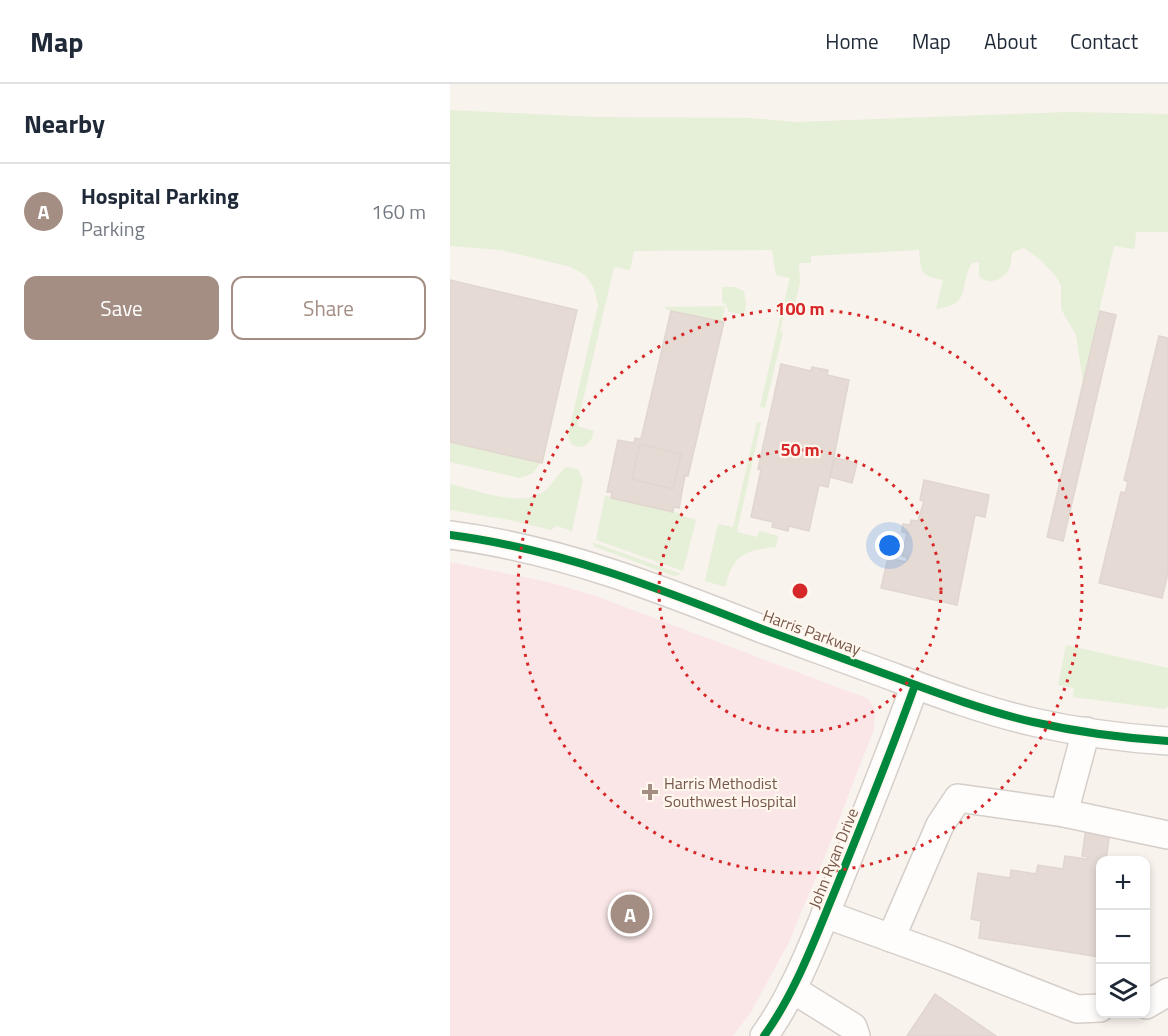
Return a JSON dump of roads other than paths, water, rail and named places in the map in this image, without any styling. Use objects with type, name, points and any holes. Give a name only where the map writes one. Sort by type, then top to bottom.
[{"type":"street","name":"Harris Parkway","points":[[450,535],[495,541],[575,561],[637,581],[990,711],[1033,722],[1086,731],[1168,741]]},
{"type":"street","name":"John Ryan Drive","points":[[764,1036],[792,989],[825,914],[889,758],[915,685]]},
{"type":"street","points":[[1064,813],[1086,731]]},
{"type":"street","points":[[891,938],[940,825],[958,798],[1064,813],[1168,835]]},
{"type":"street","points":[[825,914],[1077,1009],[1096,1008]]},
{"type":"street","points":[[792,989],[853,1027],[856,1036]]},
{"type":"street","points":[[1150,1003],[1168,992]]},
{"type":"place","name":"Harris Methodist Southwest Hospital","points":[[650,792]]},
{"type":"place","name":"Hospital Parking","points":[[630,914]]}]
